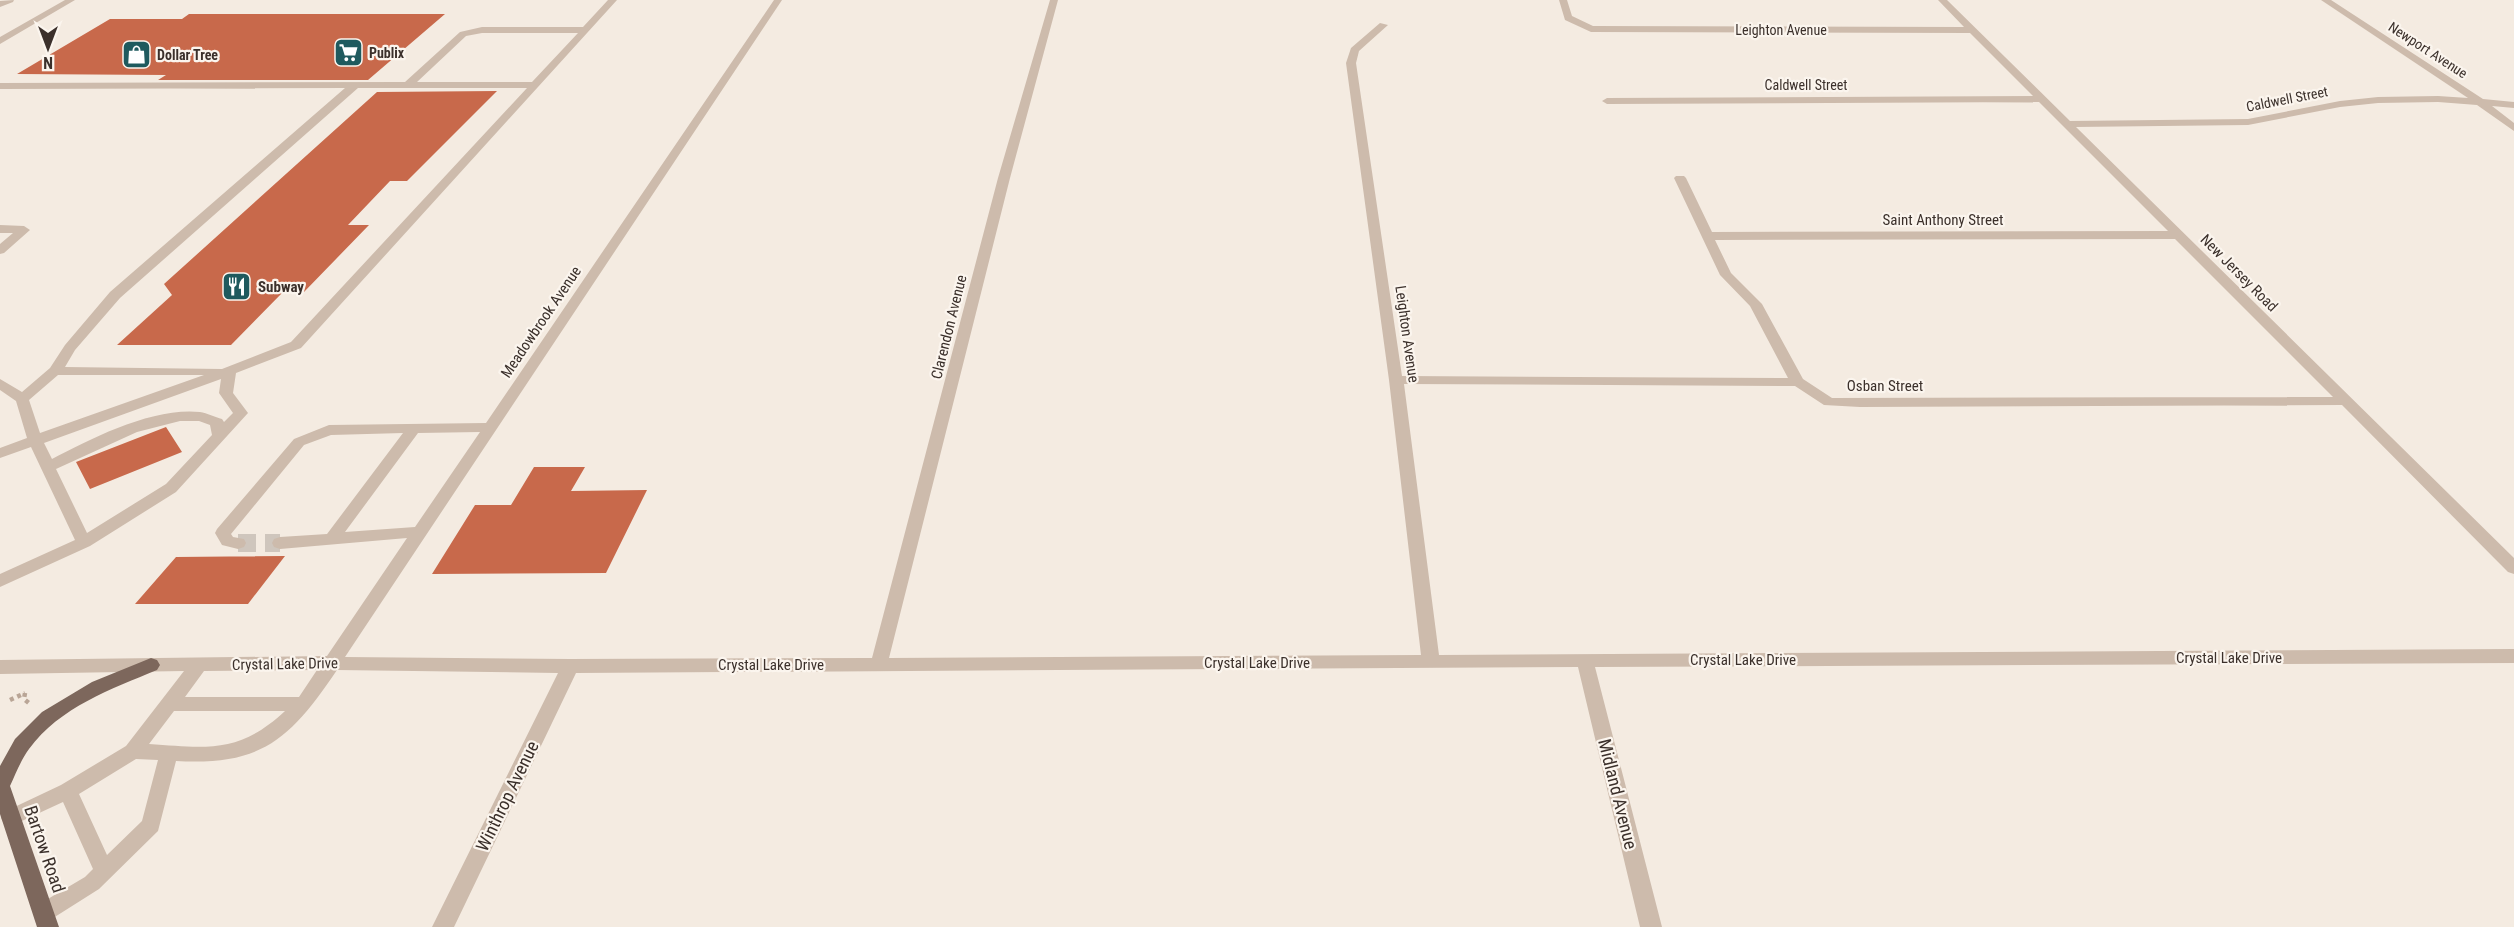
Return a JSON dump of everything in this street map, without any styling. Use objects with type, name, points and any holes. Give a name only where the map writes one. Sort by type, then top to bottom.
[{"type":"main road","points":[[0,785],[22,744],[44,721],[68,703],[151,665]]},
{"type":"main road","name":"Bartow Road","points":[[0,785],[45,920]]},
{"type":"street","points":[[0,4],[10,0]]},
{"type":"street","points":[[0,41],[71,0]]},
{"type":"street","points":[[0,453],[230,371],[296,345],[614,0]]},
{"type":"street","name":"Meadowbrook Avenue","points":[[133,751],[235,751],[268,736],[304,704],[778,0]]},
{"type":"street","name":"Clarendon Avenue","points":[[879,664],[1004,178],[1054,0]]},
{"type":"street","name":"Leighton Avenue","points":[[1563,0],[1568,18],[1591,29],[1972,30]]},
{"type":"street","name":"New Jersey Road","points":[[1942,0],[2514,568]]},
{"type":"street","name":"Newport Avenue","points":[[2325,0],[2481,101],[2514,128]]},
{"type":"street","name":"Leighton Avenue","points":[[1383,25],[1354,50],[1351,63],[1396,380],[1431,662]]},
{"type":"street","points":[[408,85],[463,34],[482,30],[586,30]]},
{"type":"street","points":[[22,399],[55,371],[70,348],[115,295],[355,85]]},
{"type":"street","points":[[0,86],[536,85]]},
{"type":"street","name":"Caldwell Street","points":[[1607,101],[2042,99]]},
{"type":"street","name":"Caldwell Street","points":[[2066,124],[2248,122],[2340,104],[2378,100],[2481,101],[2514,105]]},
{"type":"street","points":[[1396,380],[1798,382],[1756,304],[1726,275],[1680,178]]},
{"type":"street","points":[[0,229],[24,230]]},
{"type":"street","points":[[0,237],[24,230]]},
{"type":"street","points":[[0,250],[24,230]]},
{"type":"street","name":"Saint Anthony Street","points":[[1709,236],[2178,235]]},
{"type":"street","points":[[55,371],[230,371]]},
{"type":"street","points":[[0,581],[84,542],[171,488],[241,412],[226,393],[230,371]]},
{"type":"street","name":"Osban Street","points":[[1798,382],[1829,402],[2344,401]]},
{"type":"street","points":[[0,383],[22,399],[35,440],[84,542]]},
{"type":"street","points":[[48,467],[84,448],[168,417],[198,415],[209,417],[217,422],[220,436]]},
{"type":"street","points":[[238,543],[228,541],[223,532],[299,442],[329,430],[490,427]]},
{"type":"street","points":[[332,538],[414,428]]},
{"type":"street","points":[[280,543],[420,532]]},
{"type":"street","name":"Crystal Lake Drive","points":[[0,667],[332,663],[570,666],[2514,656]]},
{"type":"street","name":"Midland Avenue","points":[[1585,661],[1651,927]]},
{"type":"street","points":[[11,818],[68,791],[133,751],[199,665]]},
{"type":"street","name":"Winthrop Avenue","points":[[444,927],[570,666]]},
{"type":"street","points":[[169,704],[304,704]]},
{"type":"street","points":[[45,920],[92,883],[151,825],[169,752]]},
{"type":"street","points":[[68,791],[104,871]]},
{"type":"path","points":[[10,700],[27,690]]},
{"type":"building","points":[[189,14],[445,14],[368,80],[158,80],[166,75],[17,74],[110,19],[182,19]]},
{"type":"building","points":[[497,91],[407,181],[390,181],[348,225],[369,225],[304,292],[283,292],[231,345],[117,345],[172,295],[164,284],[377,92]]},
{"type":"building","points":[[166,427],[182,452],[90,489],[76,462]]},
{"type":"building","points":[[534,467],[585,467],[571,491],[647,490],[606,573],[432,574],[475,505],[511,505]]},
{"type":"building","points":[[285,556],[248,604],[135,604],[176,557]]},
{"type":"tunnel","points":[[238,543],[280,543]]},
{"type":"place","name":"Publix","points":[[348,53]]},
{"type":"place","name":"Dollar Tree","points":[[136,55]]},
{"type":"place","name":"Subway","points":[[237,287]]}]
